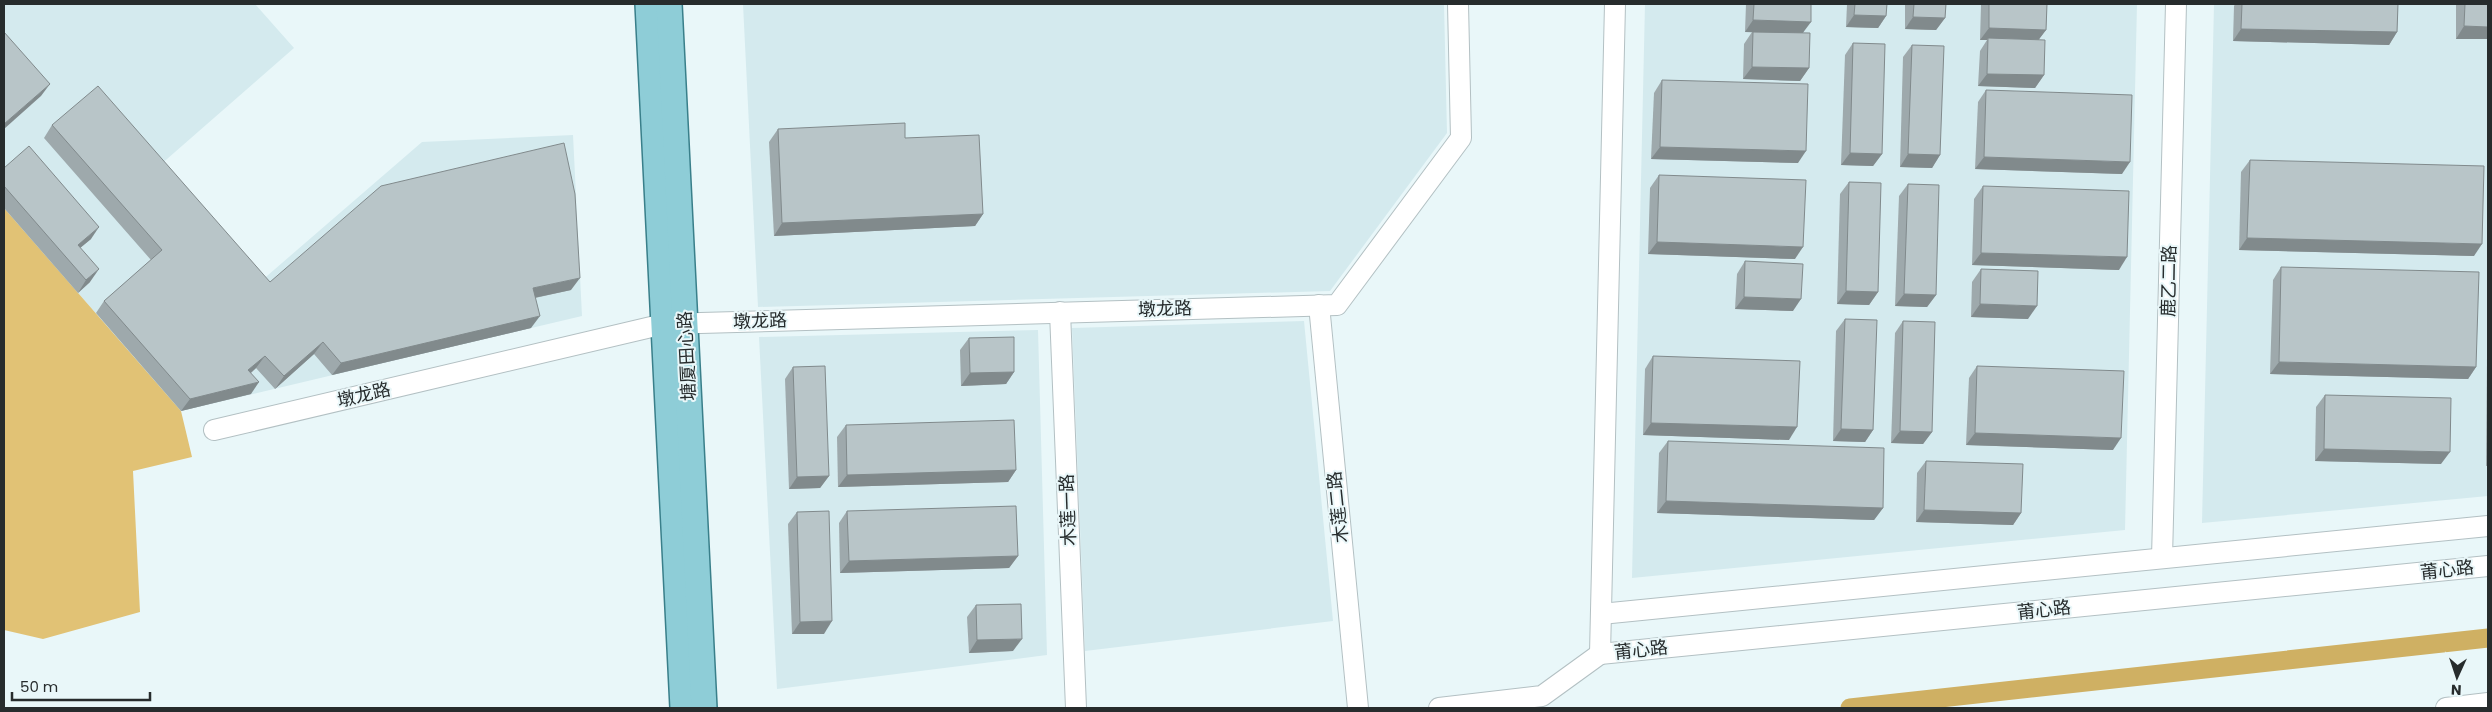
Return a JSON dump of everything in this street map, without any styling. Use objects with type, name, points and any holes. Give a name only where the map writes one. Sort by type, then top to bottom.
[{"type":"main road","name":"塘厦田心路","points":[[648,4],[704,708]]},
{"type":"main road","name":"塘厦田心路","points":[[669,4],[683,708]]},
{"type":"street","name":"墩龙路","points":[[214,430],[674,323],[1337,305],[1461,138],[1458,4]]},
{"type":"street","points":[[1439,708],[1542,696],[1600,654],[1615,4]]},
{"type":"street","name":"鹿乙二路","points":[[2162,558],[2176,4]]},
{"type":"street","name":"木莲二路","points":[[1319,305],[1358,708]]},
{"type":"street","name":"木莲一路","points":[[1060,312],[1076,708]]},
{"type":"street","points":[[1601,614],[2488,526]]},
{"type":"street","name":"莆心路","points":[[1600,654],[2488,566]]},
{"type":"street","points":[[2446,708],[2488,703]]},
{"type":"shaded area","points":[[4,4],[255,4],[294,48],[159,166],[260,282],[422,142],[573,135],[582,316],[181,411],[4,208]]},
{"type":"shaded area","points":[[743,4],[1444,4],[1447,133],[1330,291],[758,307]]},
{"type":"shaded area","points":[[1645,4],[2137,4],[2125,530],[1632,578]]},
{"type":"shaded area","points":[[2214,4],[2488,4],[2488,496],[2202,523]]},
{"type":"shaded area","points":[[4,208],[181,411],[192,457],[133,471],[140,612],[43,639],[4,630]]},
{"type":"shaded area","points":[[1304,321],[1333,621],[1085,651],[1072,328]]},
{"type":"shaded area","points":[[1038,330],[1047,655],[777,689],[759,337]]},
{"type":"building","points":[[1754,4],[1811,4],[1811,22],[1753,20]]},
{"type":"building","points":[[1855,4],[1887,4],[1886,16],[1854,15]]},
{"type":"building","points":[[1914,4],[1946,4],[1945,18],[1913,17]]},
{"type":"building","points":[[1989,4],[2047,4],[2046,30],[1989,28]]},
{"type":"building","points":[[2242,4],[2398,4],[2397,32],[2241,29]]},
{"type":"building","points":[[2465,4],[2488,4],[2488,27],[2464,26]]},
{"type":"building","points":[[4,32],[50,84],[4,124]]},
{"type":"building","points":[[1753,32],[1810,33],[1809,68],[1752,67]]},
{"type":"building","points":[[1988,38],[2045,40],[2044,75],[1987,74]]},
{"type":"building","points":[[1853,43],[1885,44],[1882,154],[1850,153]]},
{"type":"building","points":[[1912,45],[1944,46],[1940,155],[1908,154]]},
{"type":"building","points":[[1662,80],[1808,84],[1806,151],[1660,147]]},
{"type":"building","points":[[98,86],[270,282],[381,186],[564,143],[575,194],[580,278],[533,288],[540,316],[341,363],[323,342],[284,376],[265,356],[248,370],[259,382],[190,399],[104,301],[162,250],[52,125]]},
{"type":"building","points":[[1986,90],[2132,95],[2130,162],[1984,157]]},
{"type":"building","points":[[905,123],[905,138],[979,135],[983,214],[782,223],[778,129]]},
{"type":"building","points":[[29,146],[99,227],[78,245],[99,269],[86,280],[4,186],[4,168]]},
{"type":"building","points":[[2250,160],[2484,166],[2482,244],[2247,238]]},
{"type":"building","points":[[1659,175],[1806,180],[1803,247],[1657,242]]},
{"type":"building","points":[[1849,182],[1881,183],[1878,292],[1846,291]]},
{"type":"building","points":[[1908,184],[1939,185],[1936,295],[1904,294]]},
{"type":"building","points":[[1983,186],[2129,191],[2127,257],[1981,253]]},
{"type":"building","points":[[1745,261],[1803,264],[1801,299],[1744,297]]},
{"type":"building","points":[[2281,267],[2479,272],[2476,367],[2279,362]]},
{"type":"building","points":[[1981,269],[2038,271],[2037,306],[1980,304]]},
{"type":"building","points":[[1845,319],[1877,320],[1873,430],[1841,429]]},
{"type":"building","points":[[1903,321],[1935,322],[1932,432],[1900,431]]},
{"type":"building","points":[[1014,337],[1014,372],[970,373],[969,338]]},
{"type":"building","points":[[1653,356],[1800,361],[1797,427],[1651,423]]},
{"type":"building","points":[[825,366],[829,476],[797,477],[793,367]]},
{"type":"building","points":[[1977,366],[2124,371],[2121,438],[1975,433]]},
{"type":"building","points":[[2325,395],[2451,398],[2450,452],[2324,449]]},
{"type":"building","points":[[1014,420],[1016,470],[847,475],[846,425]]},
{"type":"building","points":[[1668,441],[1884,448],[1883,508],[1666,501]]},
{"type":"building","points":[[1926,461],[2023,464],[2021,513],[1924,510]]},
{"type":"building","points":[[1016,506],[1018,556],[849,561],[847,511]]},
{"type":"building","points":[[829,511],[832,621],[800,622],[797,512]]},
{"type":"building","points":[[1021,604],[1022,639],[977,640],[976,605]]},
{"type":"waterway","points":[[1850,708],[2488,638]]}]
